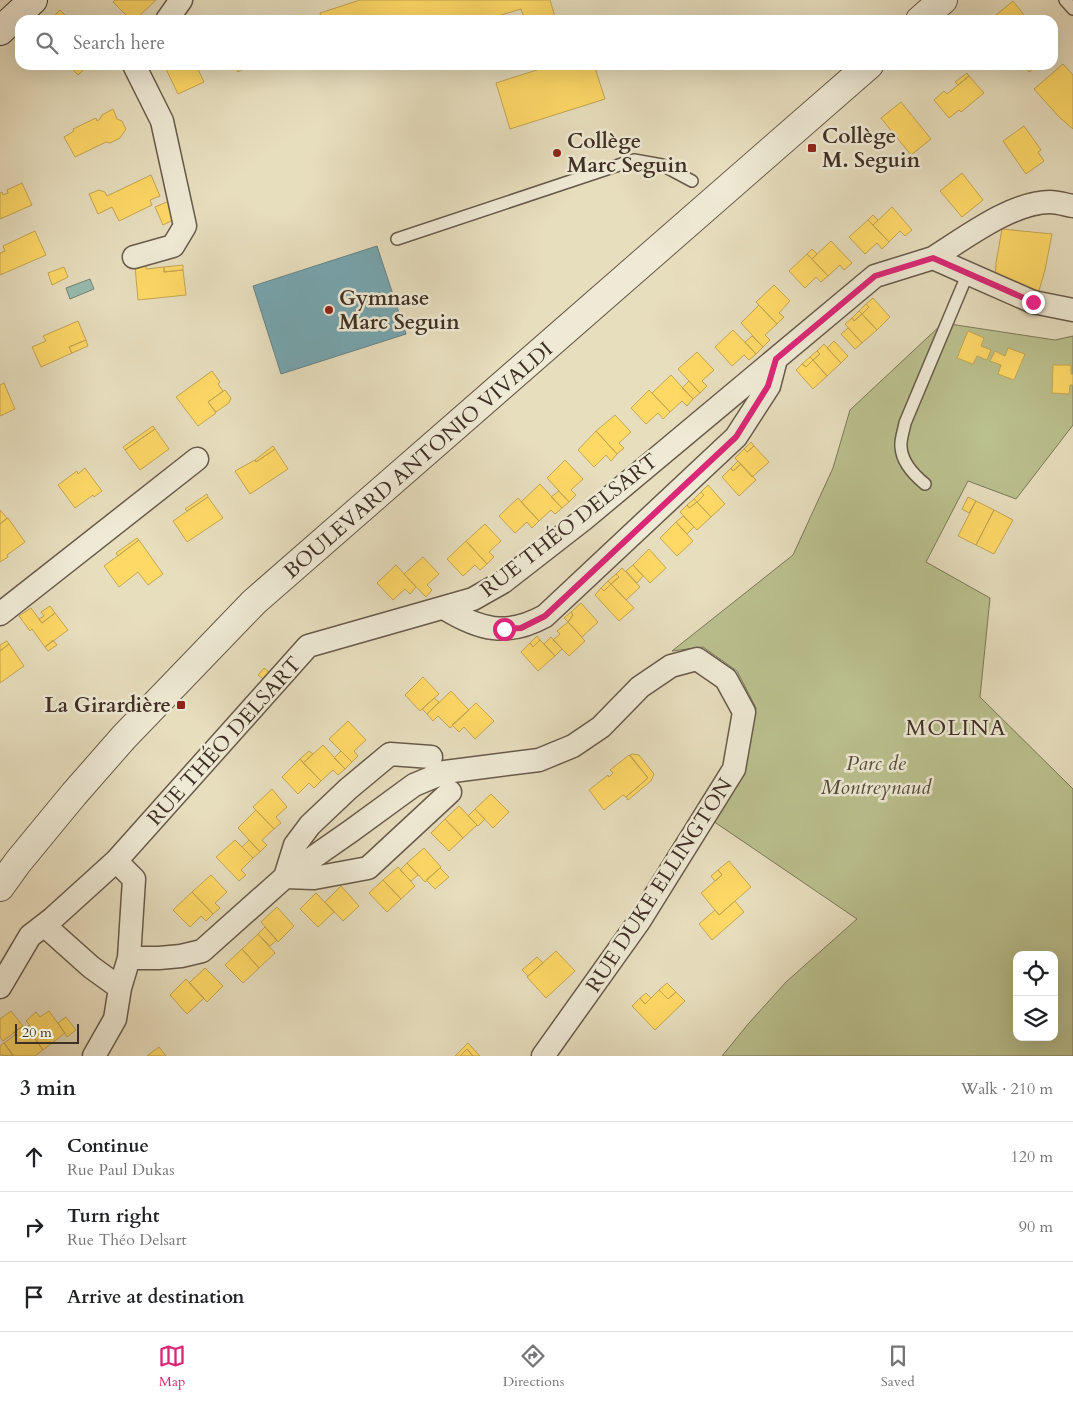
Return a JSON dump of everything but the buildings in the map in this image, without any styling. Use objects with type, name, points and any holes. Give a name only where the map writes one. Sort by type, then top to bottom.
[{"type":"street","points":[[17,15],[33,0]]},
{"type":"street","points":[[170,15],[181,0]]},
{"type":"street","points":[[926,15],[943,0]]},
{"type":"street","points":[[0,31],[15,17]]},
{"type":"street","points":[[134,258],[173,246],[185,226],[162,121],[136,70]]},
{"type":"street","name":"BOULEVARD ANTONIO VIVALDI","points":[[0,887],[74,794],[124,737],[254,602],[863,70]]},
{"type":"street","name":"RUE THÉO DELSART","points":[[0,987],[30,936],[116,861],[308,646],[473,600],[503,582],[584,519],[875,276],[933,258],[1022,206],[1051,202],[1073,206]]},
{"type":"street","points":[[933,258],[1033,302],[1073,310]]},
{"type":"street","points":[[444,608],[463,620],[487,628],[521,628],[545,616],[736,437],[768,386],[776,359]]},
{"type":"street","points":[[0,614],[197,459]]},
{"type":"street","name":"RUE DUKE ELLINGTON","points":[[128,958],[182,956],[202,951],[285,877],[414,785],[445,772],[539,760],[573,746],[601,727],[640,687],[671,666],[697,660],[726,679],[744,712],[734,769],[640,920],[543,1056]]},
{"type":"street","points":[[431,757],[390,754],[348,789],[310,825],[295,845],[285,877],[314,878],[368,868],[450,792]]},
{"type":"street","points":[[94,1056],[115,1019],[120,988],[128,958],[134,879],[116,861]]},
{"type":"street","points":[[44,925],[91,967],[120,988]]},
{"type":"lane","points":[[1065,0],[1073,9]]},
{"type":"lane","points":[[397,239],[634,160],[662,165],[692,182]]},
{"type":"lane","points":[[925,484],[916,477],[906,464],[901,447],[904,431],[909,414],[968,274]]},
{"type":"green space","name":"Parc de Montreynaud","points":[[943,323],[1055,340],[1073,336],[1073,425],[1016,499],[968,481],[926,562],[990,598],[980,697],[1073,789],[1073,1056],[722,1056],[786,982],[857,919],[713,821],[745,766],[756,708],[737,671],[703,647],[672,651],[793,555],[833,468],[850,410]]},
{"type":"water","points":[[90,279],[94,289],[70,299],[66,288]]},
{"type":"place","name":"Collège M. Seguin","points":[[812,148]]},
{"type":"place","name":"Collège Marc Seguin","points":[[557,153]]},
{"type":"place","name":"Gymnase Marc Seguin","points":[[329,310]]},
{"type":"place","name":"La Girardière","points":[[181,705]]},
{"type":"district","name":"MOLINA","points":[[956,727]]},
{"type":"route","points":[[504,629],[521,628],[545,616],[736,437],[768,386],[776,359],[875,276],[933,258],[1033,302]]}]
